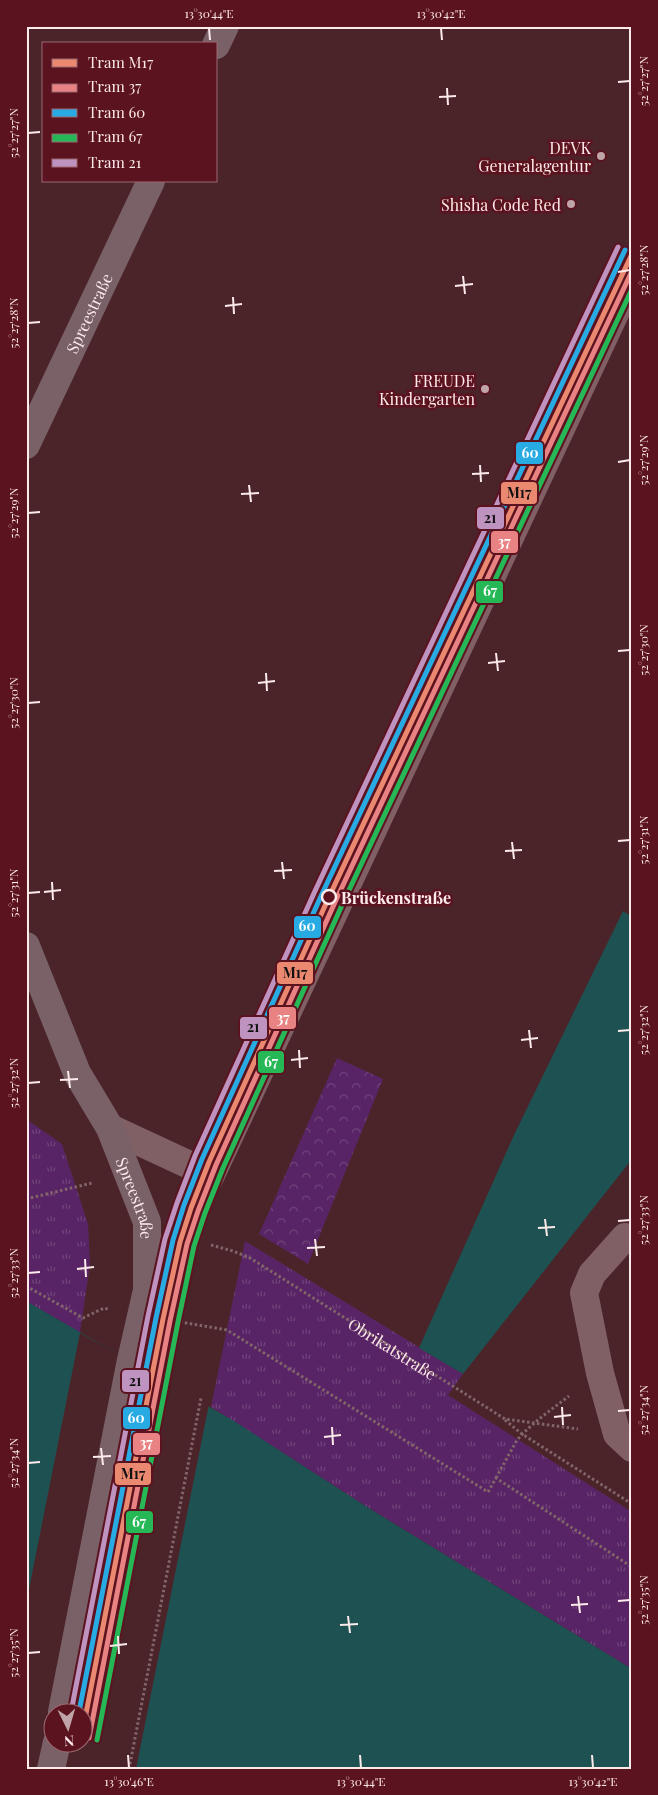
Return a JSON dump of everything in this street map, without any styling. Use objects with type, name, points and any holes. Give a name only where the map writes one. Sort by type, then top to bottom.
[{"type":"main road","points":[[217,42],[225,26]]},
{"type":"main road","name":"Spreestraße","points":[[26,445],[151,182]]},
{"type":"main road","name":"Spreestraße","points":[[26,946],[77,1073],[110,1128],[147,1222],[144,1303],[131,1360],[64,1702]]},
{"type":"main road","points":[[51,1769],[54,1752]]},
{"type":"street","points":[[144,1303],[177,1233],[211,1175],[632,278]]},
{"type":"street","name":"Spreestraße","points":[[110,1128],[211,1175]]},
{"type":"street","points":[[624,1441],[600,1373],[584,1293],[592,1274],[630,1236]]},
{"type":"path","points":[[26,1199],[92,1183]]},
{"type":"path","name":"Obrikatstraße","points":[[177,1233],[250,1258],[505,1419],[624,1441]]},
{"type":"path","points":[[26,1286],[83,1318],[104,1308]]},
{"type":"path","points":[[144,1303],[227,1330],[488,1492],[522,1434],[600,1373]]},
{"type":"path","points":[[129,1769],[201,1398]]},
{"type":"path","points":[[505,1419],[522,1434],[632,1504]]},
{"type":"path","points":[[496,1478],[632,1567]]},
{"type":"green space","points":[[337,1058],[383,1079],[308,1264],[259,1234]]},
{"type":"green space","points":[[26,1119],[62,1144],[88,1224],[90,1264],[80,1333],[26,1301]]},
{"type":"green space","points":[[245,1241],[463,1374],[448,1395],[632,1512],[632,1669],[367,1507],[211,1407]]},
{"type":"water","points":[[623,911],[632,917],[632,1159],[463,1374],[419,1348],[514,1135]]},
{"type":"water","points":[[26,1301],[234,1421],[367,1507],[632,1669],[632,1769],[26,1769]]},
{"type":"pier","points":[[80,1333],[209,1404],[136,1769],[26,1769],[26,1604]]},
{"type":"tram line","name":"21","points":[[73,1702],[148,1316],[165,1239],[177,1203],[195,1156],[315,891],[618,247]]},
{"type":"tram line","name":"60","points":[[81,1702],[156,1318],[173,1240],[184,1205],[202,1159],[322,894],[625,250]]},
{"type":"tram line","name":"M17","points":[[88,1702],[163,1319],[180,1242],[191,1208],[209,1162],[329,897],[632,254]]},
{"type":"tram line","name":"37","points":[[92,1723],[170,1321],[187,1244],[198,1211],[216,1165],[336,900],[632,271]]},
{"type":"tram line","name":"67","points":[[97,1740],[178,1322],[194,1246],[205,1213],[223,1168],[343,903],[632,289]]},
{"type":"place","name":"DEVK Generalagentur","points":[[601,156]]},
{"type":"place","name":"Shisha Code Red","points":[[571,204]]},
{"type":"place","name":"FREUDE Kindergarten","points":[[485,389]]},
{"type":"place","name":"Brückenstraße","points":[[329,897]]}]
